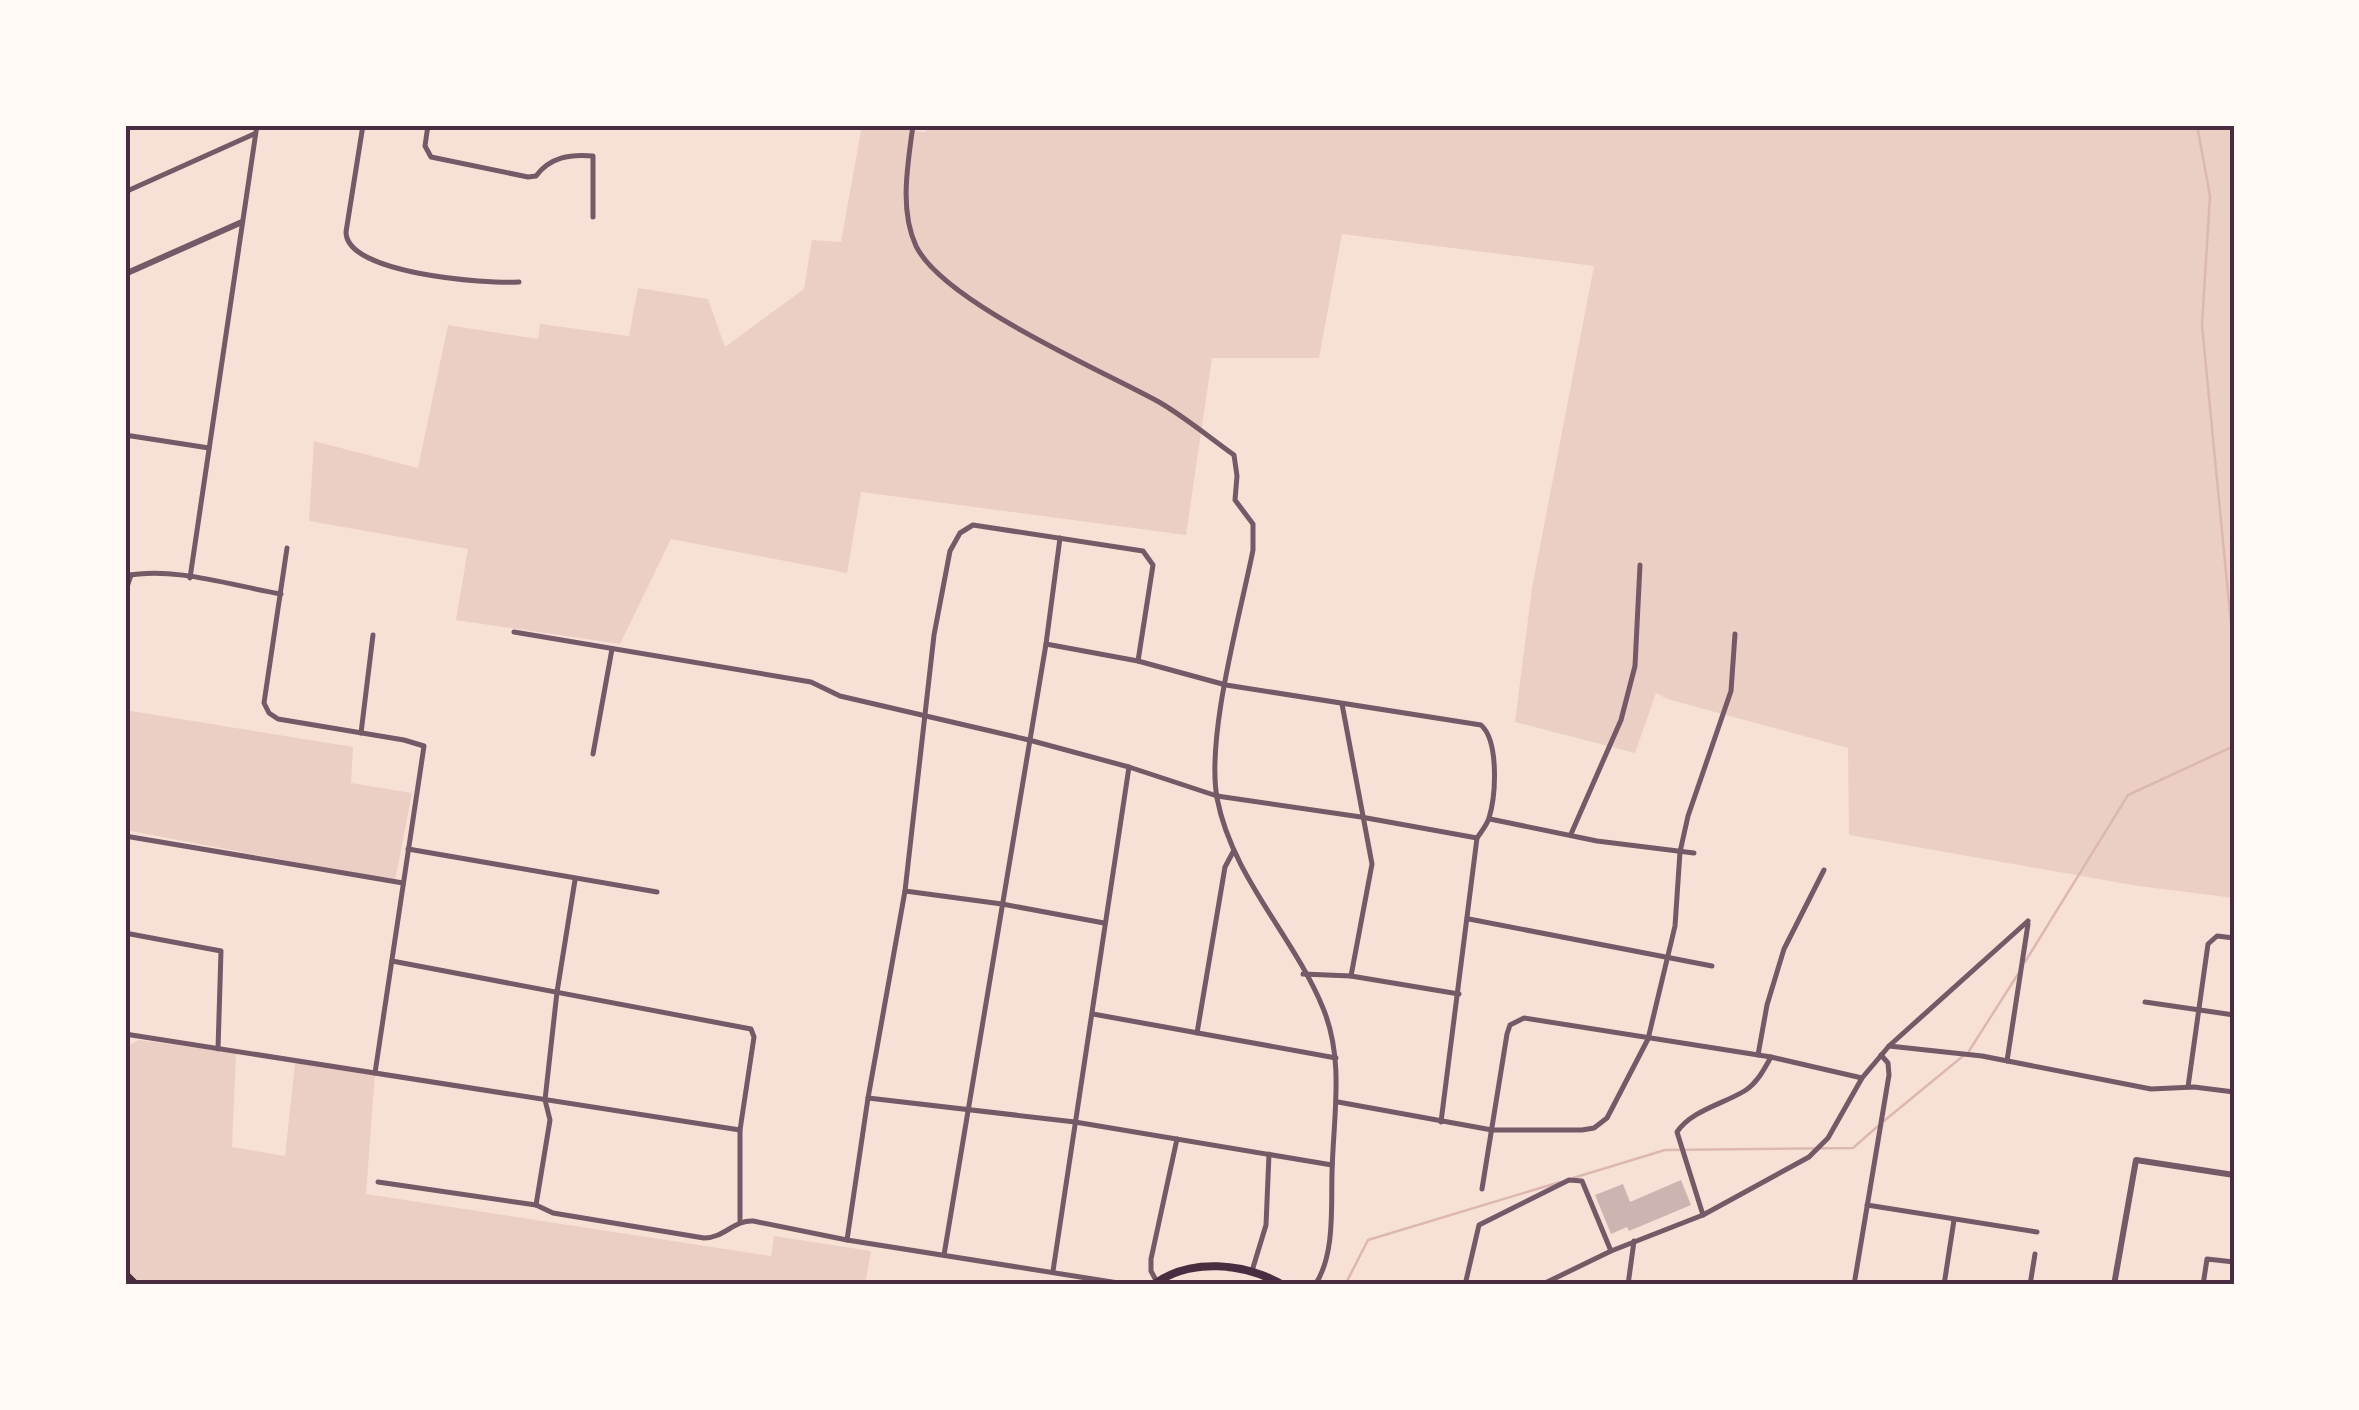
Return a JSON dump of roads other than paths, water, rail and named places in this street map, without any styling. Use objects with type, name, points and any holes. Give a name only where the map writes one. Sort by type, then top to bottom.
[{"type":"highway","points":[[1155,1284],[1173,1273],[1198,1267],[1252,1271],[1283,1285]]},
{"type":"highway","points":[[125,1274],[136,1285]]},
{"type":"street","points":[[190,578],[257,125]]},
{"type":"street","points":[[363,125],[346,232],[351,248],[371,262],[480,283],[519,282]]},
{"type":"street","points":[[428,125],[424,146],[431,157],[528,177],[536,176],[555,159],[593,156],[594,217]]},
{"type":"street","points":[[913,125],[906,204],[914,242],[938,277],[972,301],[1164,405],[1234,456],[1238,476],[1235,500],[1253,524],[1253,550],[1216,745],[1217,796],[1233,852],[1323,1008],[1336,1058],[1327,1255],[1315,1285]]},
{"type":"street","points":[[125,192],[256,133]]},
{"type":"street","points":[[125,274],[242,222]]},
{"type":"street","points":[[125,435],[209,448]]},
{"type":"street","points":[[848,1240],[868,1098],[905,892],[934,635],[950,552],[960,534],[973,525],[1143,551],[1153,565],[1138,661]]},
{"type":"street","points":[[944,1255],[1046,644],[1060,538]]},
{"type":"street","points":[[286,548],[264,703],[269,713],[278,718],[424,746],[375,1073]]},
{"type":"street","points":[[1571,834],[1606,757],[1628,691],[1638,642],[1640,566]]},
{"type":"street","points":[[125,593],[128,575],[190,578],[281,594]]},
{"type":"street","points":[[514,632],[812,682],[840,696],[1029,740],[1217,796],[1362,816],[1477,838]]},
{"type":"street","points":[[1336,1102],[1492,1130],[1582,1130],[1600,1125],[1648,1039],[1675,926],[1680,852],[1688,816],[1731,691],[1736,634]]},
{"type":"street","points":[[361,733],[374,635]]},
{"type":"street","points":[[1046,644],[1138,661],[1226,686],[1482,725],[1490,732],[1494,751],[1489,819],[1477,838],[1441,1122]]},
{"type":"street","points":[[594,754],[612,648]]},
{"type":"street","points":[[1342,702],[1372,864],[1352,976]]},
{"type":"street","points":[[1052,1272],[1129,767]]},
{"type":"street","points":[[1489,819],[1597,841],[1694,853]]},
{"type":"street","points":[[125,836],[403,882]]},
{"type":"street","points":[[408,849],[657,892]]},
{"type":"street","points":[[1198,1033],[1225,867],[1233,852]]},
{"type":"street","points":[[1758,1056],[1766,1005],[1784,949],[1824,870]]},
{"type":"street","points":[[536,1205],[550,1120],[545,1100],[557,992],[575,880]]},
{"type":"street","points":[[905,892],[1002,904],[1104,923]]},
{"type":"street","points":[[1469,919],[1712,966]]},
{"type":"street","points":[[1540,1285],[1634,1241],[1703,1215],[1788,1170],[1820,1148],[1862,1078],[1889,1046],[2028,922],[2007,1061]]},
{"type":"street","points":[[125,934],[221,950],[218,1048]]},
{"type":"street","points":[[2188,1087],[2208,944],[2217,936],[2234,938]]},
{"type":"street","points":[[392,961],[752,1029],[740,1130],[740,1221]]},
{"type":"street","points":[[1304,974],[1352,976],[1459,994]]},
{"type":"street","points":[[2145,1002],[2234,1015]]},
{"type":"street","points":[[1093,1014],[1336,1058]]},
{"type":"street","points":[[1482,1188],[1507,1034],[1516,1020],[1524,1018],[1771,1057],[1862,1078]]},
{"type":"street","points":[[125,1034],[740,1130]]},
{"type":"street","points":[[1889,1046],[2007,1061],[2151,1089],[2188,1087],[2234,1092]]},
{"type":"street","points":[[1854,1285],[1890,1075],[1888,1063],[1881,1055]]},
{"type":"street","points":[[1703,1215],[1677,1132],[1712,1106],[1746,1090],[1771,1057]]},
{"type":"street","points":[[868,1098],[1075,1122],[1332,1165]]},
{"type":"street","points":[[1155,1284],[1152,1259],[1177,1138]]},
{"type":"street","points":[[1252,1271],[1266,1225],[1269,1154]]},
{"type":"street","points":[[2114,1285],[2136,1160],[2234,1176]]},
{"type":"street","points":[[1465,1285],[1479,1225],[1569,1180],[1582,1181],[1611,1251]]},
{"type":"street","points":[[378,1182],[536,1205],[553,1213],[704,1238],[721,1236],[740,1221],[753,1221],[1131,1285]]},
{"type":"street","points":[[1867,1205],[2037,1232]]},
{"type":"street","points":[[1944,1285],[1954,1220]]},
{"type":"street","points":[[1628,1285],[1634,1241]]},
{"type":"street","points":[[2030,1285],[2035,1254]]},
{"type":"street","points":[[2203,1285],[2207,1258],[2234,1262]]},
{"type":"waterway","points":[[2197,125],[2210,196],[2202,325],[2234,655]]},
{"type":"waterway","points":[[2025,962],[2128,795],[2234,746]]},
{"type":"waterway","points":[[1969,1051],[2018,974]]},
{"type":"waterway","points":[[1884,1121],[1963,1056]]},
{"type":"waterway","points":[[1573,1178],[1665,1150],[1853,1148],[1878,1126]]},
{"type":"waterway","points":[[1345,1285],[1368,1240],[1560,1182]]}]
